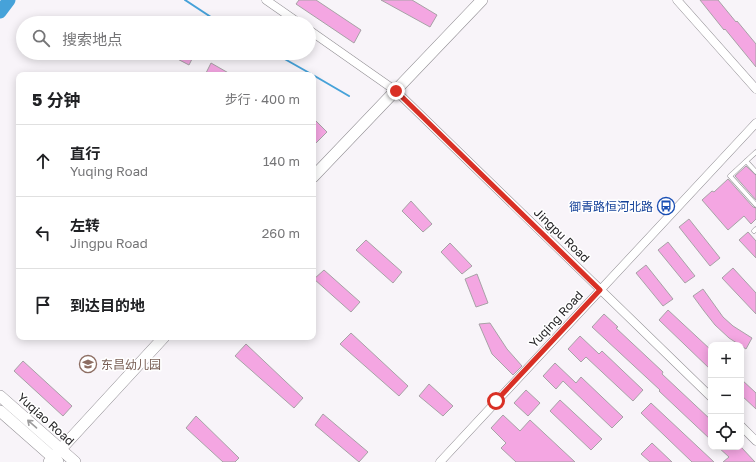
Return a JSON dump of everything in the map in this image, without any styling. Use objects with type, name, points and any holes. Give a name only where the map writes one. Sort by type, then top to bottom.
[{"type":"street","points":[[266,0],[289,16]]},
{"type":"street","points":[[316,174],[482,0]]},
{"type":"street","points":[[677,0],[756,89]]},
{"type":"street","name":"Jingpu Road","points":[[316,35],[396,91],[708,394]]},
{"type":"street","name":"Yuqing Road","points":[[440,462],[756,123]]},
{"type":"street","points":[[56,458],[161,340]]},
{"type":"street","name":"Yuqiao Road","points":[[0,396],[56,458]]},
{"type":"street","name":"Yuqiao Road","points":[[0,411],[56,458],[75,462]]},
{"type":"street","points":[[744,429],[756,441]]},
{"type":"lane","points":[[756,152],[730,176],[756,205]]},
{"type":"lane","points":[[746,161],[756,172]]},
{"type":"building","points":[[299,0],[316,0],[361,30],[354,43],[316,16],[296,4]]},
{"type":"building","points":[[381,0],[412,0],[437,15],[430,27]]},
{"type":"building","points":[[700,0],[718,0],[736,22],[737,21],[756,44],[756,67],[725,29],[724,30]]},
{"type":"building","points":[[179,60],[192,60],[189,65]]},
{"type":"building","points":[[211,63],[227,72],[206,72]]},
{"type":"building","points":[[316,121],[327,132],[316,143]]},
{"type":"building","points":[[746,166],[756,175],[756,200],[735,176]]},
{"type":"building","points":[[728,179],[753,207],[756,208],[756,219],[751,224],[744,216],[728,230],[702,200],[712,191],[714,192]]},
{"type":"building","points":[[411,201],[432,224],[423,232],[402,211]]},
{"type":"building","points":[[689,219],[720,258],[710,266],[679,227]]},
{"type":"building","points":[[748,232],[756,241],[756,258],[739,240]]},
{"type":"building","points":[[366,240],[402,272],[393,283],[356,250]]},
{"type":"building","points":[[668,242],[695,276],[685,283],[658,250]]},
{"type":"building","points":[[450,243],[472,266],[462,274],[441,252]]},
{"type":"building","points":[[646,265],[673,299],[663,306],[636,273]]},
{"type":"building","points":[[733,268],[756,293],[756,314],[722,278]]},
{"type":"building","points":[[324,270],[360,302],[351,312],[316,281],[316,277]]},
{"type":"building","points":[[477,274],[488,303],[476,307],[465,279]]},
{"type":"building","points":[[703,289],[723,317],[733,326],[752,338],[746,349],[744,348],[744,342],[735,342],[715,325],[693,296]]},
{"type":"building","points":[[668,310],[708,347],[708,367],[659,320]]},
{"type":"building","points":[[604,314],[618,327],[616,328],[708,417],[708,437],[659,391],[660,390],[592,327]]},
{"type":"building","points":[[490,323],[507,349],[522,366],[513,375],[492,354],[479,324]]},
{"type":"building","points":[[351,333],[408,386],[399,396],[340,344]]},
{"type":"building","points":[[580,336],[599,354],[602,351],[643,390],[633,401],[586,357],[581,362],[568,349]]},
{"type":"building","points":[[246,344],[303,398],[294,408],[235,356]]},
{"type":"building","points":[[23,361],[72,406],[63,416],[14,371]]},
{"type":"building","points":[[555,363],[576,383],[581,377],[623,417],[612,428],[563,381],[556,389],[543,376]]},
{"type":"building","points":[[744,382],[756,393],[756,409],[744,398]]},
{"type":"building","points":[[429,384],[453,406],[443,416],[419,396]]},
{"type":"building","points":[[526,390],[540,403],[528,416],[514,403]]},
{"type":"building","points":[[560,400],[602,439],[591,450],[550,411]]},
{"type":"building","points":[[651,403],[714,462],[692,462],[641,413]]},
{"type":"building","points":[[323,414],[368,452],[359,462],[315,425]]},
{"type":"building","points":[[503,415],[520,431],[530,420],[575,462],[516,462],[501,448],[506,443],[491,428]]},
{"type":"building","points":[[196,416],[239,458],[235,462],[223,462],[186,428]]},
{"type":"building","points":[[652,443],[672,462],[650,462],[641,454]]},
{"type":"building","points":[[721,450],[744,450],[755,462],[723,462],[729,457]]},
{"type":"waterway","points":[[0,12],[9,0]]},
{"type":"waterway","points":[[185,0],[209,16]]},
{"type":"waterway","points":[[286,60],[308,72]]},
{"type":"waterway","points":[[316,77],[349,96]]},
{"type":"place","name":"御青路恒河北路","points":[[666,206]]},
{"type":"place","name":"东昌幼儿园","points":[[88,364]]},
{"type":"route","points":[[396,91],[600,290],[496,401]]}]
